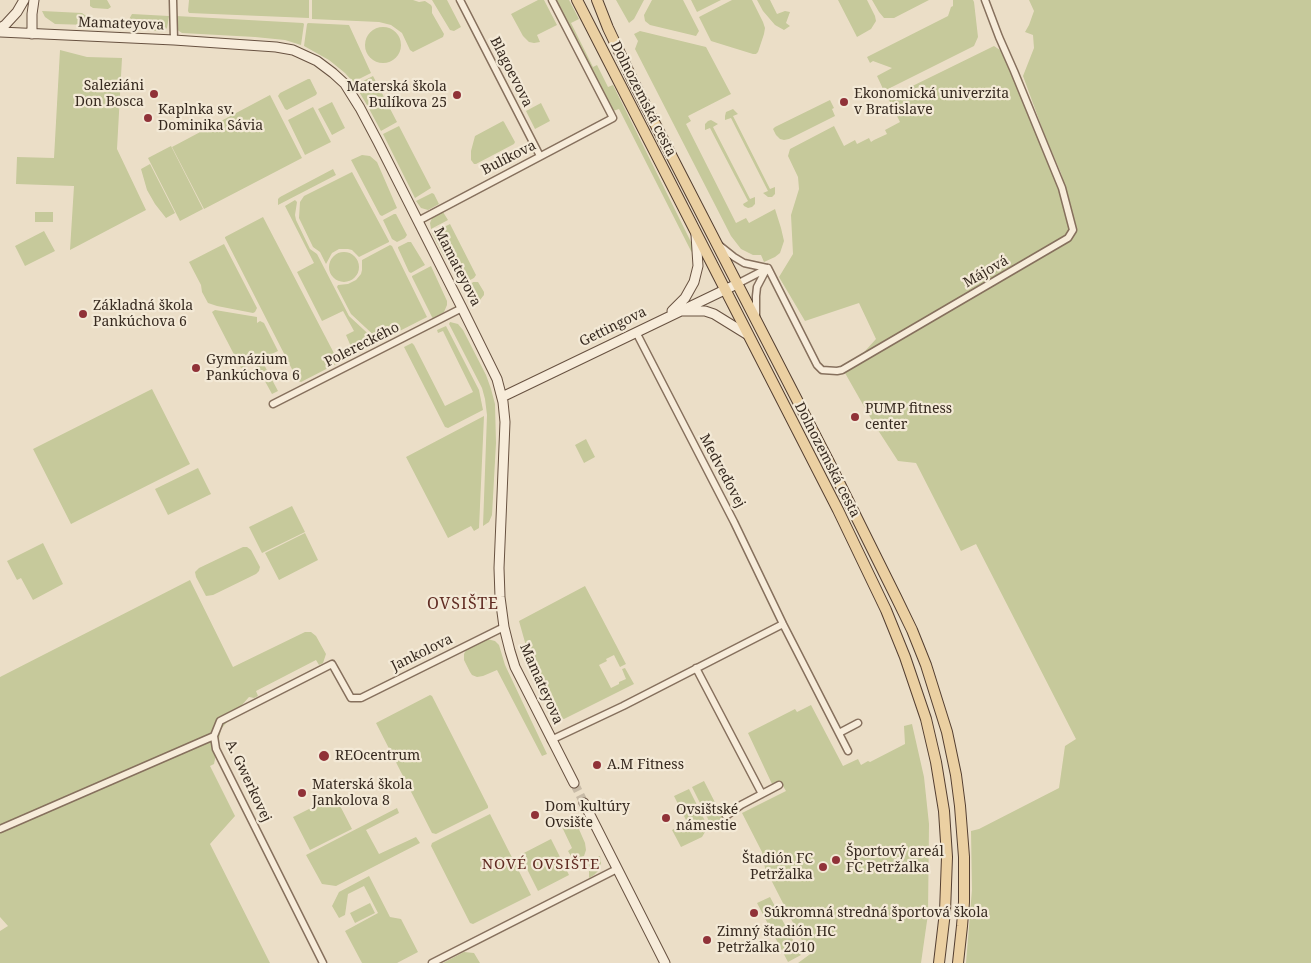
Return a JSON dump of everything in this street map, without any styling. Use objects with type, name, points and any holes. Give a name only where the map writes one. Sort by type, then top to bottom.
[{"type":"main road","name":"Dolnozemská cesta","points":[[577,0],[838,510],[886,610],[906,657],[926,719],[944,811],[946,831],[945,912],[939,963]]},
{"type":"main road","name":"Dolnozemská cesta","points":[[597,0],[633,81],[830,464],[912,630],[926,665],[942,711],[949,740],[956,775],[962,826],[964,902],[958,963]]},
{"type":"street","points":[[0,28],[17,12],[24,0],[32,14]]},
{"type":"street","points":[[32,34],[34,0]]},
{"type":"street","points":[[173,0],[174,40]]},
{"type":"street","name":"Blagoevova","points":[[460,0],[540,156]]},
{"type":"street","name":"Bulíkova","points":[[418,221],[613,118],[552,0]]},
{"type":"street","name":"Májová","points":[[766,268],[768,268],[817,365],[822,370],[837,371],[842,370],[1066,240],[1071,234],[1073,230],[1062,188],[984,0]]},
{"type":"street","name":"Mamateyova","points":[[0,32],[276,47],[302,54],[325,67],[342,81],[352,95],[418,221],[495,374],[502,397],[505,422],[499,575],[504,627],[516,667],[574,783]]},
{"type":"street","points":[[666,317],[685,298],[694,282],[698,266],[696,234]]},
{"type":"street","points":[[716,242],[744,263],[766,268]]},
{"type":"street","points":[[737,284],[766,268]]},
{"type":"street","points":[[756,321],[757,287],[766,268]]},
{"type":"street","name":"Gettingova","points":[[502,397],[737,284]]},
{"type":"street","name":"Polereckého","points":[[274,404],[462,308]]},
{"type":"street","points":[[679,311],[705,311],[714,314],[748,336]]},
{"type":"street","name":"Medveďovej","points":[[636,332],[734,522],[783,624],[848,751]]},
{"type":"street","points":[[551,740],[783,624]]},
{"type":"street","name":"Jankolova","points":[[332,664],[352,698],[361,698],[504,627]]},
{"type":"street","name":"A. Gwerkovej","points":[[323,963],[216,749],[214,736],[220,721],[332,664]]},
{"type":"street","points":[[696,668],[762,794]]},
{"type":"street","points":[[839,733],[858,723]]},
{"type":"street","points":[[0,829],[214,736]]},
{"type":"street","points":[[726,816],[741,805],[779,785]]},
{"type":"street","points":[[584,803],[665,963]]},
{"type":"street","points":[[432,963],[617,869]]},
{"type":"green space","points":[[90,0],[107,0],[111,7],[108,9],[93,8],[90,6]]},
{"type":"green space","points":[[189,0],[309,0],[309,18],[189,13]]},
{"type":"green space","points":[[312,0],[425,1],[431,5],[432,13],[444,34],[443,37],[413,52],[410,50],[402,33],[391,25],[379,22],[312,19]]},
{"type":"green space","points":[[432,0],[447,0],[461,27],[454,31],[450,30]]},
{"type":"green space","points":[[538,0],[544,0],[557,25],[537,35],[540,42],[534,43],[529,42],[523,36],[511,14]]},
{"type":"green space","points":[[556,0],[569,0],[579,19],[571,23],[593,67],[597,65],[608,87],[613,85],[693,246],[695,255],[691,251],[619,109],[613,111]]},
{"type":"green space","points":[[616,0],[644,0],[634,19],[629,23]]},
{"type":"green space","points":[[652,0],[683,0],[699,31],[696,36],[650,25],[645,21],[644,15]]},
{"type":"green space","points":[[691,0],[721,0],[697,12]]},
{"type":"green space","points":[[732,0],[752,0],[763,22],[764,34],[756,54],[711,41],[699,17]]},
{"type":"green space","points":[[757,0],[770,0],[777,14],[785,11],[790,12],[786,23],[790,26],[784,30],[775,25],[763,11]]},
{"type":"green space","points":[[838,0],[867,0],[876,21],[871,29],[857,37]]},
{"type":"green space","points":[[872,0],[929,0],[894,18],[884,18]]},
{"type":"green space","points":[[953,0],[973,0],[974,2],[978,37],[974,46],[884,91],[877,76],[892,68],[873,61],[870,63],[867,57],[948,16],[953,6]]},
{"type":"green space","points":[[1029,0],[1311,0],[1311,963],[966,963],[972,890],[971,831],[979,829],[1059,788],[1065,746],[1076,739],[976,544],[961,551],[916,463],[898,461],[845,373],[876,339],[859,303],[805,321],[779,277],[793,254],[791,215],[799,189],[798,177],[788,156],[790,149],[834,126],[844,146],[855,140],[857,144],[869,138],[871,142],[887,134],[885,130],[900,122],[888,98],[994,46],[1003,52],[1047,153],[1076,227],[1061,173],[1023,76],[1034,48],[1033,35],[1025,32],[1034,11]]},
{"type":"green space","points":[[42,11],[82,13],[89,18],[89,25],[55,24],[45,17]]},
{"type":"green space","points":[[132,14],[169,16],[167,28],[162,32],[150,30],[150,26],[140,24],[140,22],[128,21]]},
{"type":"green space","points":[[176,16],[303,23],[301,45],[285,40],[182,33],[176,29]]},
{"type":"green space","points":[[308,23],[349,25],[371,73],[353,82],[329,60],[304,46]]},
{"type":"green space","points":[[383,27],[390,28],[396,32],[400,38],[400,52],[396,58],[390,62],[383,63],[376,62],[370,58],[366,52],[365,45],[366,38],[370,32],[376,28]]},
{"type":"green space","points":[[640,31],[706,47],[731,94],[688,116],[691,121],[686,124],[736,223],[746,218],[749,223],[775,209],[784,241],[780,253],[775,257],[764,262],[761,255],[753,255],[741,249],[731,236],[635,49],[638,41],[634,34]]},
{"type":"green space","points":[[60,50],[87,57],[122,58],[117,149],[146,210],[70,250],[74,186],[16,184],[17,157],[54,158]]},
{"type":"green space","points":[[373,76],[397,122],[381,131],[355,85]]},
{"type":"green space","points":[[310,79],[317,93],[316,95],[287,110],[285,109],[278,96],[280,93]]},
{"type":"green space","points":[[270,95],[302,158],[204,209],[172,147]]},
{"type":"green space","points":[[830,100],[835,116],[789,139],[780,139],[776,135],[773,129],[775,127]]},
{"type":"green space","points":[[332,102],[345,128],[332,135],[318,109]]},
{"type":"green space","points":[[541,103],[550,121],[535,129],[526,111]]},
{"type":"green space","points":[[313,107],[331,142],[305,155],[288,120]]},
{"type":"green space","points":[[733,109],[738,114],[733,116],[770,189],[775,187],[775,194],[772,197],[768,197],[763,193],[768,191],[731,118],[725,120],[726,112]]},
{"type":"green space","points":[[711,120],[718,124],[713,127],[750,199],[755,197],[755,204],[752,207],[744,206],[743,204],[748,201],[710,128],[705,130],[705,124]]},
{"type":"green space","points":[[503,121],[515,142],[514,144],[474,164],[471,160],[471,151],[475,136]]},
{"type":"green space","points":[[399,126],[431,188],[415,198],[383,134]]},
{"type":"green space","points":[[171,146],[203,209],[180,221],[148,158]]},
{"type":"green space","points":[[362,155],[370,156],[377,162],[397,208],[382,216],[351,160]]},
{"type":"green space","points":[[150,164],[175,213],[166,218],[147,190],[141,169]]},
{"type":"green space","points":[[333,169],[336,175],[278,205],[280,197]]},
{"type":"green space","points":[[352,172],[389,242],[359,257],[352,250],[339,249],[332,253],[326,264],[320,252],[313,247],[299,218],[300,202],[304,196]]},
{"type":"green space","points":[[432,193],[439,204],[428,210],[421,208],[416,201]]},
{"type":"green space","points":[[295,200],[297,202],[296,220],[310,249],[317,254],[349,316],[377,342],[357,353],[352,349],[346,335],[354,331],[343,311],[322,321],[297,272],[314,263],[285,206]]},
{"type":"green space","points":[[35,212],[53,212],[53,222],[35,222]]},
{"type":"green space","points":[[443,212],[448,220],[431,229],[430,223],[432,218]]},
{"type":"green space","points":[[396,214],[407,235],[397,242],[392,239],[383,220]]},
{"type":"green space","points":[[263,217],[337,359],[336,364],[301,382],[298,381],[225,238]]},
{"type":"green space","points":[[450,224],[476,275],[462,284],[432,233]]},
{"type":"green space","points":[[44,231],[55,251],[25,266],[15,246]]},
{"type":"green space","points":[[411,242],[425,265],[411,273],[398,248]]},
{"type":"green space","points":[[224,244],[257,308],[253,313],[208,303],[189,262]]},
{"type":"green space","points":[[390,245],[427,317],[380,341],[351,314],[337,287],[338,285],[348,284],[356,280],[361,274],[362,260]]},
{"type":"green space","points":[[344,252],[350,253],[358,261],[358,273],[350,281],[344,282],[338,281],[330,273],[329,267],[330,261],[338,253]]},
{"type":"green space","points":[[431,266],[447,301],[444,312],[433,319],[412,277]]},
{"type":"green space","points":[[473,282],[478,282],[484,292],[480,300],[475,299],[469,287]]},
{"type":"green space","points":[[215,310],[257,317],[257,323],[260,321],[264,323],[278,351],[261,359],[278,391],[272,394],[255,363],[241,368],[212,312]]},
{"type":"green space","points":[[450,322],[458,324],[463,330],[486,375],[495,404],[496,443],[492,515],[489,522],[483,526],[487,415],[485,399],[482,388],[449,324]]},
{"type":"green space","points":[[446,326],[479,390],[483,410],[448,428],[445,427],[404,347],[412,343],[414,345],[445,406],[473,392],[443,331],[438,333],[437,330]]},
{"type":"green space","points":[[152,389],[190,464],[71,524],[33,449]]},
{"type":"green space","points":[[484,416],[479,528],[474,531],[471,526],[448,538],[406,457]]},
{"type":"green space","points":[[586,439],[595,457],[584,463],[575,445]]},
{"type":"green space","points":[[198,468],[211,494],[168,515],[155,489]]},
{"type":"green space","points":[[292,506],[305,532],[262,553],[249,527]]},
{"type":"green space","points":[[305,533],[318,560],[279,580],[265,553]]},
{"type":"green space","points":[[43,543],[63,584],[33,600],[21,578],[17,580],[7,561]]},
{"type":"green space","points":[[243,547],[251,550],[260,567],[259,571],[213,595],[206,596],[195,572],[199,568]]},
{"type":"green space","points":[[190,580],[233,667],[305,632],[311,632],[316,636],[326,654],[323,663],[319,665],[316,660],[256,691],[258,696],[254,698],[249,697],[221,729],[214,764],[210,766],[235,816],[210,844],[270,963],[0,963],[0,931],[8,926],[0,917],[0,677]]},
{"type":"green space","points":[[585,586],[626,664],[620,667],[614,655],[599,665],[611,688],[626,679],[622,669],[625,668],[634,684],[564,719],[558,717],[541,685],[528,653],[519,621]]},
{"type":"green space","points":[[487,639],[495,641],[499,645],[505,665],[547,754],[542,756],[497,670],[477,677],[470,672],[464,660],[466,650]]},
{"type":"green space","points":[[430,695],[488,806],[488,808],[436,834],[432,833],[376,723]]},
{"type":"green space","points":[[811,705],[843,766],[858,759],[861,765],[868,761],[870,762],[905,744],[904,726],[912,724],[924,777],[929,824],[928,914],[921,963],[798,963],[813,952],[809,954],[765,868],[762,852],[742,813],[786,791],[780,781],[772,784],[748,733],[795,709],[797,712]]},
{"type":"green space","points":[[704,781],[723,818],[713,829],[692,787]]},
{"type":"green space","points":[[689,789],[708,827],[702,837],[681,847],[672,830],[687,822],[674,796]]},
{"type":"green space","points":[[335,796],[352,829],[310,850],[293,817]]},
{"type":"green space","points":[[397,808],[399,813],[366,830],[379,854],[416,837],[420,843],[336,886],[322,884],[306,855]]},
{"type":"green space","points":[[490,814],[531,895],[473,924],[470,923],[431,846],[432,843]]},
{"type":"green space","points":[[575,820],[586,850],[584,856],[573,860],[568,851],[572,848],[562,827]]},
{"type":"green space","points":[[551,839],[569,875],[538,891],[520,855]]},
{"type":"green space","points":[[600,856],[599,870],[589,878],[589,865],[593,859]]},
{"type":"green space","points":[[369,876],[390,917],[401,919],[418,952],[397,963],[362,963],[345,931],[378,913],[364,886],[348,894],[345,915],[339,918],[332,906],[339,892]]},
{"type":"green space","points":[[770,897],[801,955],[788,962],[757,903]]},
{"type":"green space","points":[[370,903],[375,913],[355,923],[350,913]]},
{"type":"green space","points":[[464,952],[474,953],[480,963],[443,963]]},
{"type":"tunnel","points":[[574,783],[584,803]]},
{"type":"place","name":"Saleziáni Don Bosca","points":[[154,94]]},
{"type":"place","name":"Materská škola Bulíkova 25","points":[[457,95]]},
{"type":"place","name":"Ekonomická univerzita v Bratislave","points":[[844,102]]},
{"type":"place","name":"Kaplnka sv. Dominika Sávia","points":[[148,118]]},
{"type":"place","name":"Základná škola Pankúchova 6","points":[[83,314]]},
{"type":"place","name":"Gymnázium Pankúchova 6","points":[[196,368]]},
{"type":"place","name":"PUMP fitness center","points":[[855,417]]},
{"type":"place","name":"REOcentrum","points":[[324,756]]},
{"type":"place","name":"A.M Fitness","points":[[597,765]]},
{"type":"place","name":"Materská škola Jankolova 8","points":[[302,793]]},
{"type":"place","name":"Dom kultúry Ovsište","points":[[535,815]]},
{"type":"place","name":"Ovsištské námestie","points":[[666,818]]},
{"type":"place","name":"Športový areál FC Petržalka","points":[[836,860]]},
{"type":"place","name":"Štadión FC Petržalka","points":[[823,867]]},
{"type":"place","name":"Súkromná stredná športová škola","points":[[754,913]]},
{"type":"place","name":"Zimný štadión HC Petržalka 2010","points":[[707,940]]},
{"type":"district","name":"OVSIŠTE","points":[[463,604]]},
{"type":"district","name":"NOVÉ OVSIŠTE","points":[[541,865]]}]
